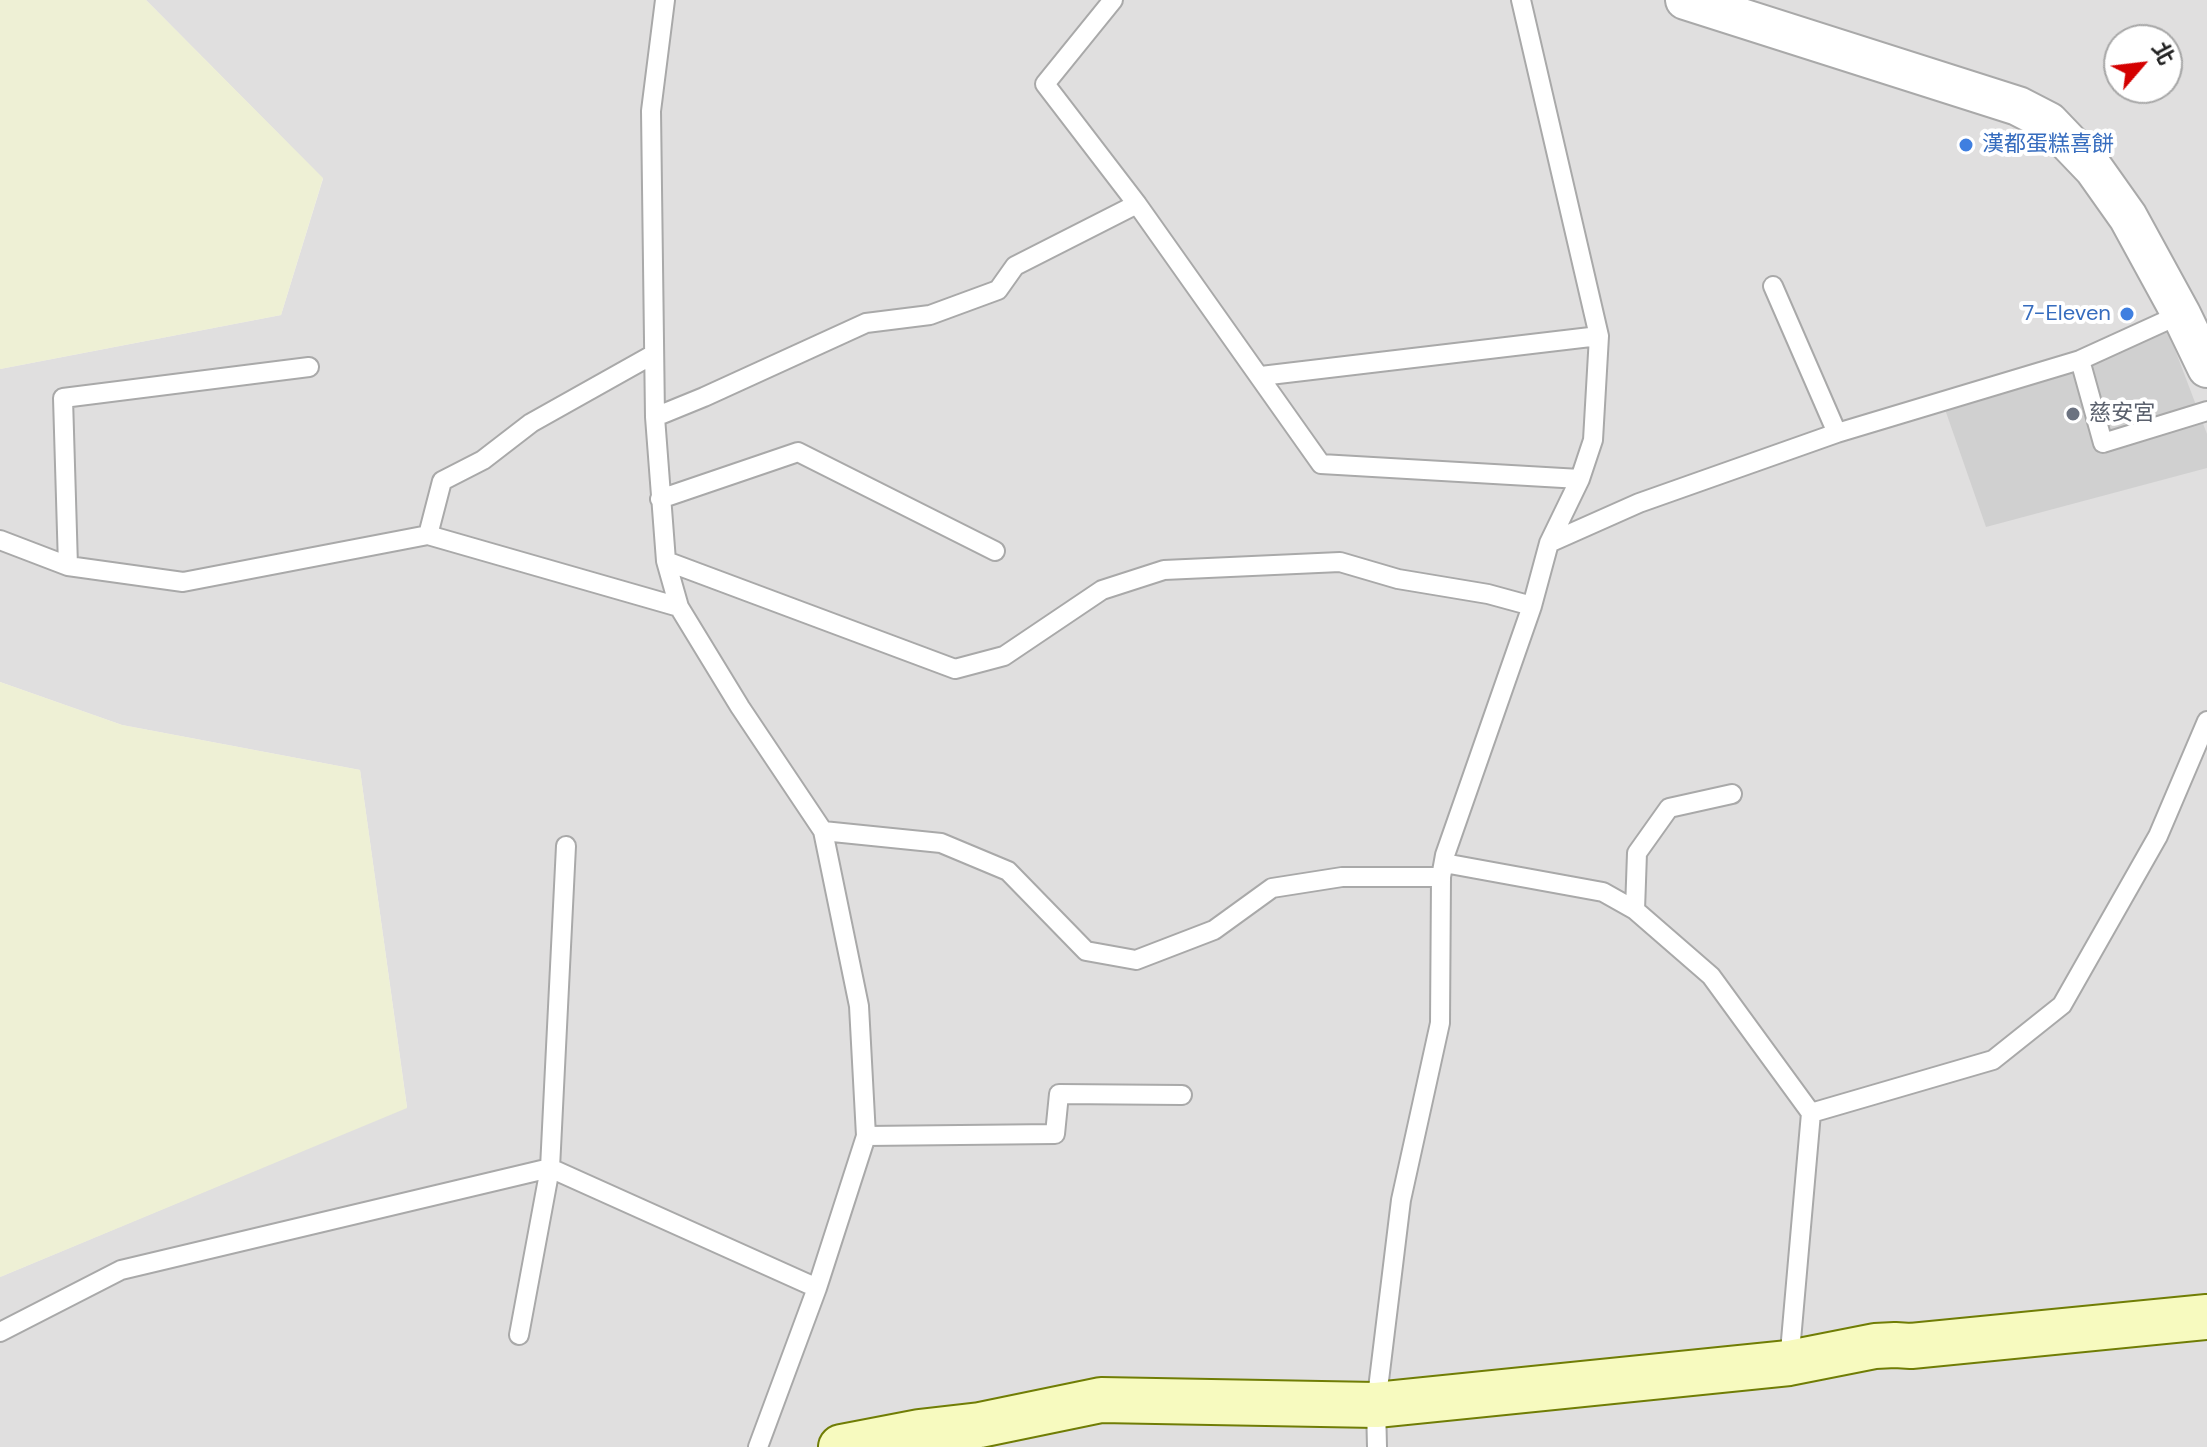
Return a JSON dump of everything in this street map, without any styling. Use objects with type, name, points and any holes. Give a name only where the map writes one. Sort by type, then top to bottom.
[{"type":"street","points":[[1685,0],[1757,12],[2018,106],[2049,122],[2094,169],[2128,217],[2207,368]]},
{"type":"street","points":[[841,1447],[919,1432],[984,1436],[1101,1400],[1376,1426],[1789,1363],[1875,1346],[1911,1346],[2207,1317]]},
{"type":"lane","points":[[665,0],[651,111],[655,417],[666,561],[679,607],[740,707],[823,831],[859,1006],[866,1136],[817,1288],[758,1447]]},
{"type":"lane","points":[[1113,0],[1045,84],[1137,204],[1321,464],[1580,479]]},
{"type":"lane","points":[[1376,1426],[1401,1200],[1440,1023],[1443,870],[1532,606],[1549,543],[1580,479],[1593,440],[1599,336],[1521,0]]},
{"type":"lane","points":[[655,417],[866,323],[930,315],[998,290],[1015,266],[1137,204]]},
{"type":"lane","points":[[1773,286],[1837,433]]},
{"type":"lane","points":[[1549,543],[1639,503],[1837,433],[2080,360],[2181,314]]},
{"type":"lane","points":[[1261,376],[1599,336]]},
{"type":"lane","points":[[428,535],[442,481],[483,460],[531,423],[654,354]]},
{"type":"lane","points":[[2080,360],[2103,443],[2207,411]]},
{"type":"lane","points":[[68,566],[63,398],[309,367]]},
{"type":"lane","points":[[660,499],[798,452],[995,551]]},
{"type":"lane","points":[[0,540],[68,566],[183,582],[428,535],[679,607]]},
{"type":"lane","points":[[666,561],[955,669],[1004,656],[1102,590],[1164,570],[1340,562],[1398,579],[1488,594],[1532,606]]},
{"type":"lane","points":[[1811,1113],[1993,1060],[2062,1005],[2158,836],[2207,721]]},
{"type":"lane","points":[[1635,910],[1637,853],[1669,808],[1732,794]]},
{"type":"lane","points":[[823,831],[941,843],[1008,871],[1086,951],[1136,960],[1214,930],[1272,888],[1342,877],[1443,870],[1603,892],[1635,910],[1711,976],[1811,1113],[1789,1363]]},
{"type":"lane","points":[[519,1335],[550,1168],[566,846]]},
{"type":"lane","points":[[866,1136],[1055,1134],[1059,1094],[1182,1095]]},
{"type":"lane","points":[[0,1332],[121,1270],[550,1168],[817,1288]]},
{"type":"shaded area","points":[[146,0],[2207,0],[2207,1447],[0,1447],[0,1277],[407,1107],[360,770],[122,725],[0,682],[0,369],[281,315],[323,179]]},
{"type":"shaded area","name":"慈安宮","points":[[2166,326],[2207,434],[2207,468],[1986,527],[1940,395]]},
{"type":"green space","points":[[0,0],[146,0],[323,178],[281,315],[0,369]]},
{"type":"green space","points":[[0,682],[122,725],[360,770],[407,1108],[0,1277]]},
{"type":"place","name":"漢都蛋糕喜餅","points":[[1966,145]]},
{"type":"place","name":"7-Eleven","points":[[2127,314]]},
{"type":"place","name":"慈安宮","points":[[2073,414]]}]
